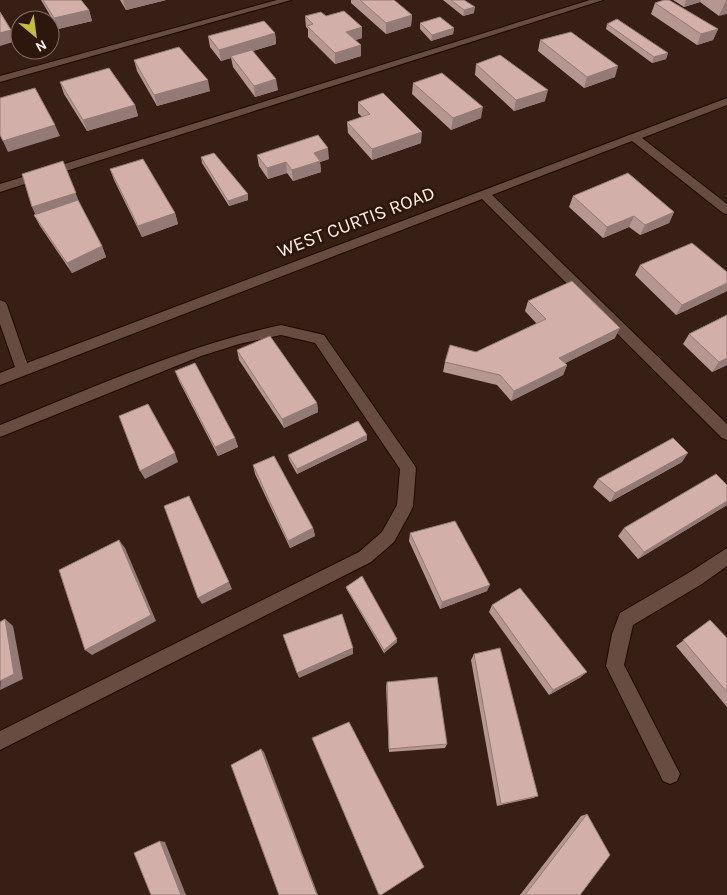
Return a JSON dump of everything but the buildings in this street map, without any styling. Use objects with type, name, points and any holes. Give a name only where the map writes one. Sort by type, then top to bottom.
[{"type":"street","points":[[0,79],[287,0]]},
{"type":"street","points":[[0,188],[599,0]]},
{"type":"street","name":"WEST CURTIS ROAD","points":[[0,379],[483,193],[727,102]]},
{"type":"street","points":[[634,137],[727,210]]},
{"type":"street","points":[[483,193],[727,434]]},
{"type":"street","points":[[0,305],[23,370]]},
{"type":"street","points":[[0,431],[197,352],[239,338],[282,330],[319,339],[408,468],[405,506],[388,537],[365,557],[0,741]]},
{"type":"street","points":[[670,774],[615,666],[621,634],[626,619],[696,578],[727,556]]}]
